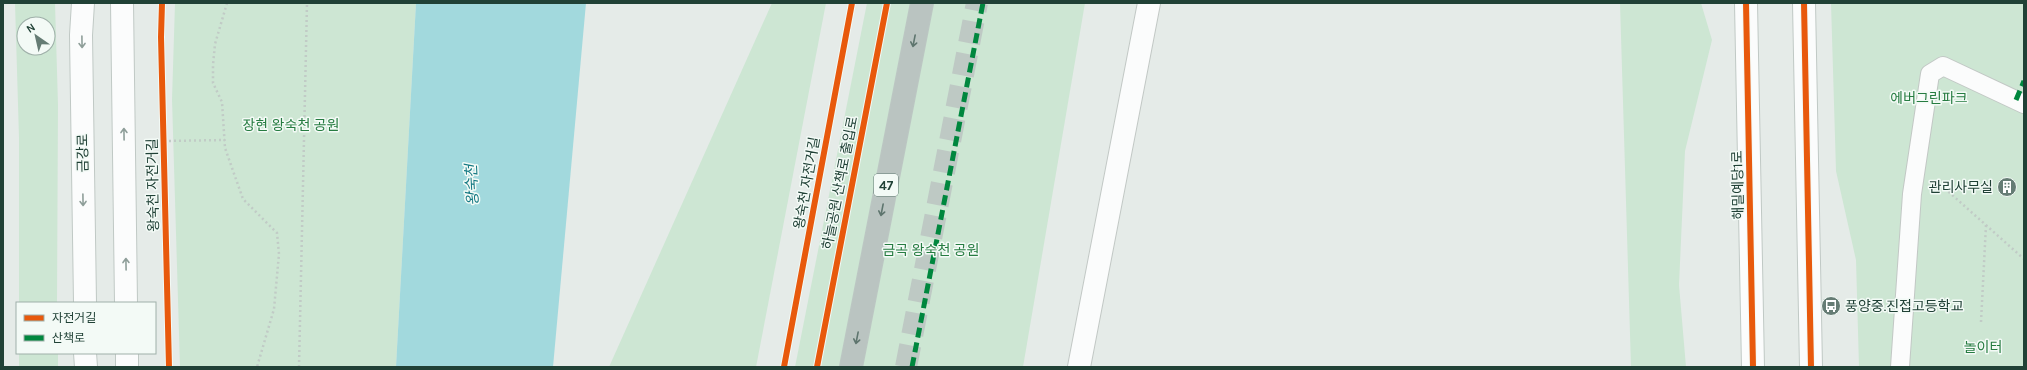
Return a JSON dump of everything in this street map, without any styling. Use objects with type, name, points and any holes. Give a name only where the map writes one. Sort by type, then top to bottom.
[{"type":"highway","name":"47","points":[[851,367],[922,3]]},
{"type":"street","name":"금강로","points":[[83,3],[82,35],[85,302]]},
{"type":"street","points":[[122,3],[126,302]]},
{"type":"street","points":[[1079,367],[1149,3]]},
{"type":"street","name":"해밀예당1로","points":[[1746,3],[1753,367]]},
{"type":"street","points":[[1804,3],[1811,367]]},
{"type":"street","points":[[85,354],[86,367]]},
{"type":"street","points":[[127,354],[127,367]]},
{"type":"lane","points":[[1900,367],[1912,194],[1930,74],[1943,66],[2024,104]]},
{"type":"path","points":[[227,3],[215,44],[212,65],[213,83],[222,102],[225,148],[243,199],[277,233],[279,254],[274,309],[257,367]]},
{"type":"path","points":[[299,367],[307,3]]},
{"type":"path","points":[[164,140],[225,140]]},
{"type":"path","points":[[1916,163],[2024,259]]},
{"type":"path","points":[[1982,322],[1986,225]]},
{"type":"green space","points":[[15,3],[55,3],[55,16],[16,16],[16,37]]},
{"type":"green space","name":"장현 왕숙천 공원","points":[[175,3],[416,3],[396,367],[180,367],[172,99]]},
{"type":"green space","points":[[772,3],[826,3],[756,367],[609,367]]},
{"type":"green space","name":"금곡 왕숙천 공원","points":[[867,3],[1085,3],[1023,367],[795,367]]},
{"type":"green space","points":[[1620,3],[1701,3],[1712,40],[1685,151],[1679,285],[1686,367],[1631,367]]},
{"type":"green space","name":"에버그린파크","points":[[1831,3],[2024,3],[2024,367],[1859,367],[1856,260],[1836,171]]},
{"type":"green space","points":[[56,37],[58,105],[57,302],[19,302],[19,138],[17,56],[56,56]]},
{"type":"green space","points":[[19,354],[58,354],[58,367],[19,367]]},
{"type":"water","name":"왕숙천","points":[[416,3],[586,3],[553,367],[396,367]]},
{"type":"tunnel","points":[[906,367],[977,3]]},
{"type":"marked path","points":[[912,367],[983,3]]},
{"type":"marked path","points":[[2016,100],[2024,81]]},
{"type":"cycle path","name":"왕숙천 자전거길","points":[[162,3],[161,37],[169,367]]},
{"type":"cycle path","name":"왕숙천 자전거길","points":[[784,367],[852,3]]},
{"type":"cycle path","name":"하늘공원 산책로 출입로","points":[[817,367],[887,3]]},
{"type":"cycle path","points":[[1746,3],[1753,367]]},
{"type":"cycle path","points":[[1804,3],[1811,367]]},
{"type":"place","name":"관리사무실","points":[[2007,187]]},
{"type":"place","name":"풍양중.진접고등학교","points":[[1831,306]]},
{"type":"park label","name":"놀이터","points":[[1983,347]]}]
